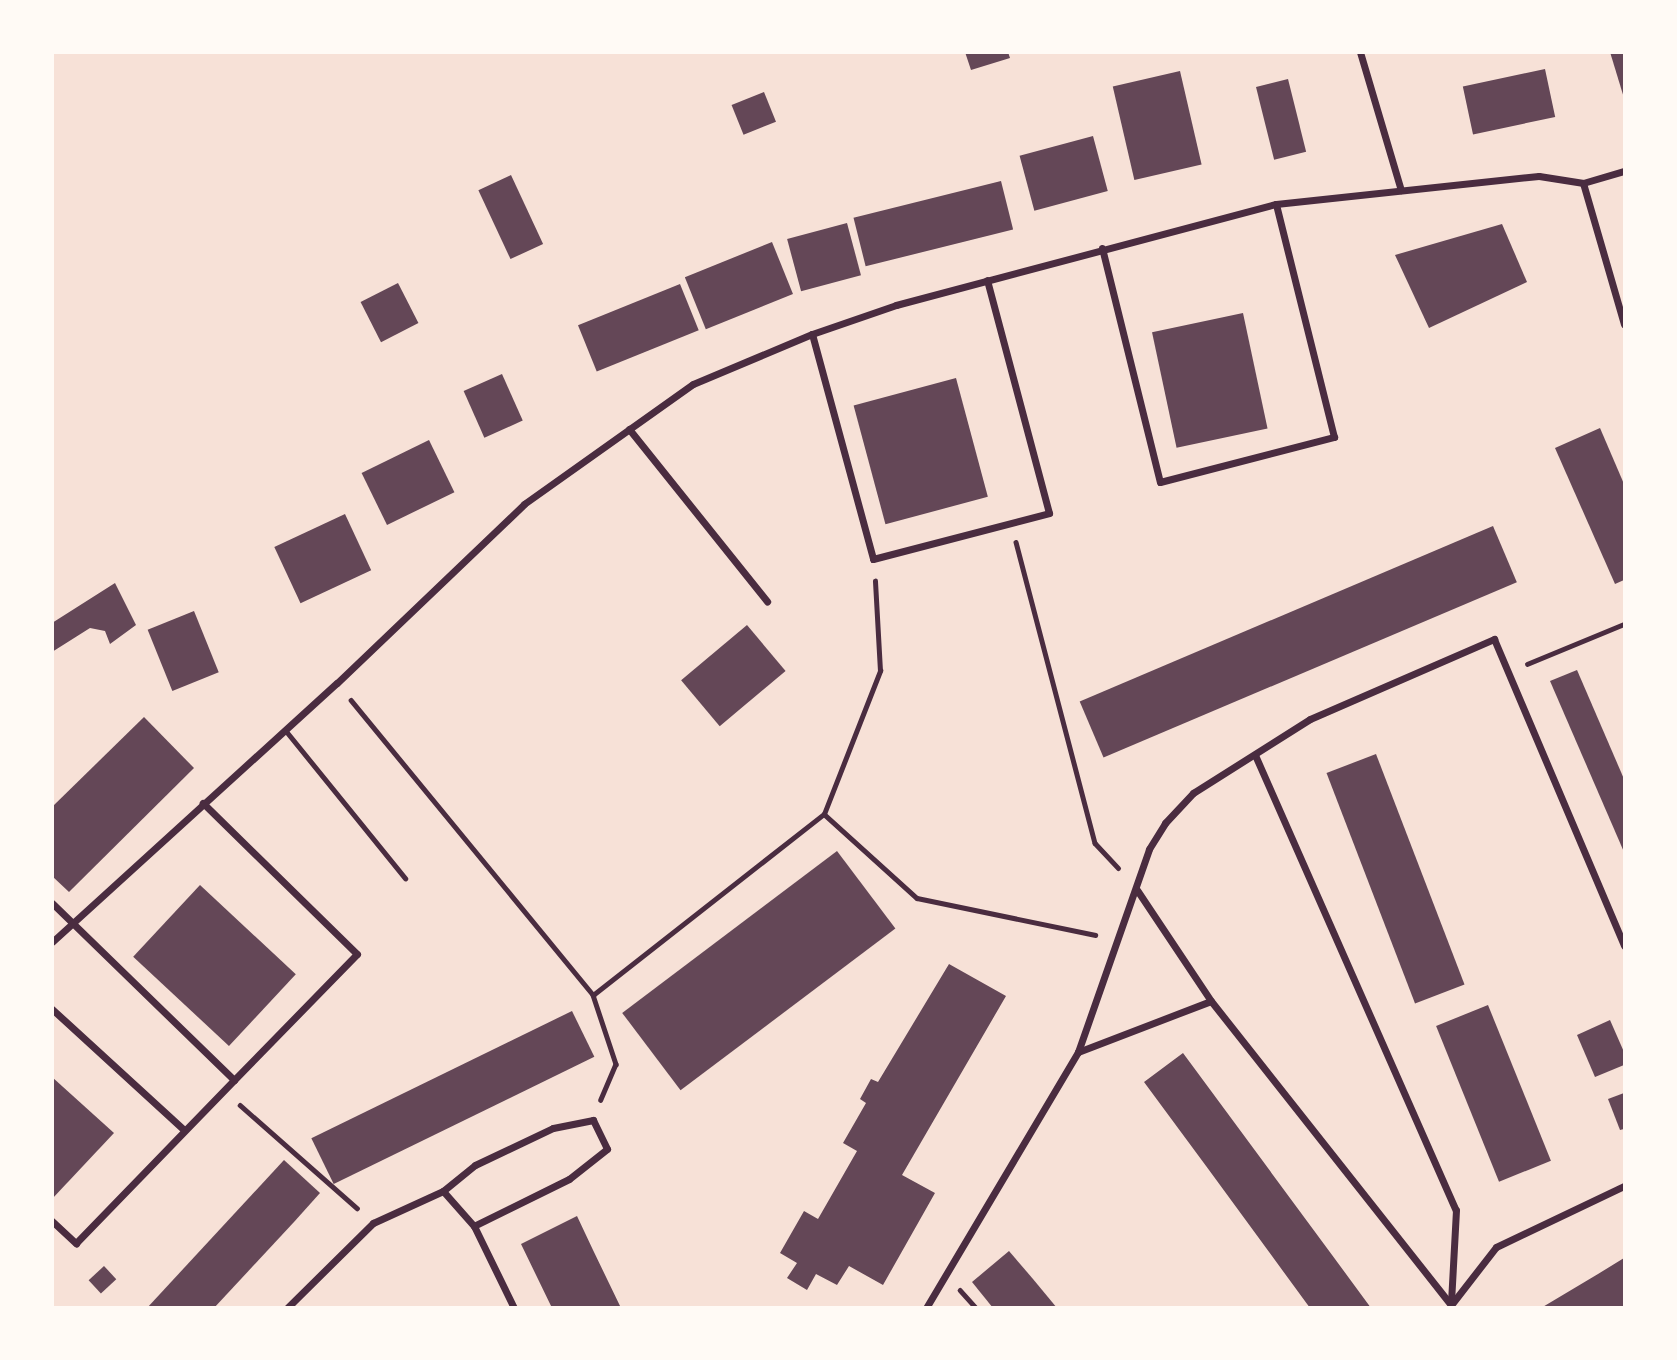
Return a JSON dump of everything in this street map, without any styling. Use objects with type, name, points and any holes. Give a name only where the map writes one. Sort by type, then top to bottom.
[{"type":"street","points":[[1360,52],[1401,190]]},
{"type":"street","points":[[52,942],[337,683],[524,504],[693,384],[812,334],[987,280],[1276,204],[1539,176],[1583,183],[1625,171]]},
{"type":"street","points":[[1583,183],[1625,324]]},
{"type":"street","points":[[1102,248],[1160,482],[1334,437],[1276,204]]},
{"type":"street","points":[[812,334],[873,559],[1049,513],[987,280]]},
{"type":"street","points":[[629,429],[767,601]]},
{"type":"street","points":[[926,1307],[1078,1052],[1137,890],[1149,849],[1165,822],[1193,793],[1310,719],[1494,639],[1625,946]]},
{"type":"street","points":[[1255,755],[1456,1210],[1450,1306]]},
{"type":"street","points":[[52,1221],[76,1243],[357,954],[203,803]]},
{"type":"street","points":[[1137,890],[1211,1001],[1450,1306]]},
{"type":"street","points":[[52,903],[234,1080]]},
{"type":"street","points":[[1078,1052],[1211,1001]]},
{"type":"street","points":[[52,1009],[184,1130]]},
{"type":"street","points":[[287,1307],[373,1223],[443,1191],[475,1165],[509,1149],[554,1128],[593,1120],[607,1149],[569,1179],[474,1226]]},
{"type":"street","points":[[1450,1306],[1496,1247],[1625,1186]]},
{"type":"street","points":[[443,1191],[474,1226],[514,1307]]},
{"type":"lane","points":[[285,730],[405,878]]},
{"type":"path","points":[[1011,521],[1095,843],[1137,890]]},
{"type":"path","points":[[593,995],[824,814],[880,671],[873,559]]},
{"type":"path","points":[[1507,673],[1625,624]]},
{"type":"path","points":[[337,683],[593,995],[616,1064],[593,1120]]},
{"type":"path","points":[[824,814],[917,898],[1117,939]]},
{"type":"path","points":[[223,1090],[373,1223]]},
{"type":"building","points":[[965,52],[1008,52],[1010,58],[971,70]]},
{"type":"building","points":[[1610,52],[1624,52],[1624,98]]},
{"type":"building","points":[[1545,69],[1555,117],[1473,134],[1463,86]]},
{"type":"building","points":[[1180,71],[1202,165],[1134,180],[1113,87]]},
{"type":"building","points":[[1288,79],[1306,152],[1274,160],[1256,87]]},
{"type":"building","points":[[764,92],[776,122],[744,135],[732,105]]},
{"type":"building","points":[[1093,136],[1108,191],[1034,211],[1020,156]]},
{"type":"building","points":[[511,175],[543,244],[510,259],[478,190]]},
{"type":"building","points":[[1001,181],[1013,230],[866,266],[854,218]]},
{"type":"building","points":[[847,223],[861,275],[801,291],[787,239]]},
{"type":"building","points":[[1502,224],[1527,282],[1429,328],[1395,255]]},
{"type":"building","points":[[772,242],[793,294],[706,329],[685,277]]},
{"type":"building","points":[[398,283],[418,323],[381,342],[361,302]]},
{"type":"building","points":[[680,284],[699,330],[597,372],[578,325]]},
{"type":"building","points":[[1243,313],[1268,428],[1177,448],[1152,332]]},
{"type":"building","points":[[502,374],[523,421],[484,438],[464,391]]},
{"type":"building","points":[[956,378],[988,497],[885,524],[854,405]]},
{"type":"building","points":[[1600,428],[1624,484],[1624,580],[1615,584],[1555,448]]},
{"type":"building","points":[[429,440],[454,492],[387,525],[362,473]]},
{"type":"building","points":[[345,514],[371,570],[301,603],[274,547]]},
{"type":"building","points":[[1493,526],[1517,582],[1104,758],[1080,701]]},
{"type":"building","points":[[115,583],[136,625],[110,644],[105,631],[90,628],[52,652],[52,623]]},
{"type":"building","points":[[194,611],[219,672],[172,691],[148,630]]},
{"type":"building","points":[[747,625],[786,671],[720,726],[681,680]]},
{"type":"building","points":[[1577,670],[1624,779],[1624,852],[1550,681]]},
{"type":"building","points":[[144,717],[194,768],[69,892],[52,876],[52,807]]},
{"type":"building","points":[[1376,754],[1465,985],[1415,1004],[1327,773]]},
{"type":"building","points":[[837,851],[895,928],[681,1090],[622,1013]]},
{"type":"building","points":[[200,885],[296,974],[229,1046],[133,957]]},
{"type":"building","points":[[949,964],[1006,996],[902,1175],[935,1193],[883,1285],[849,1266],[837,1285],[816,1274],[807,1290],[787,1278],[797,1263],[780,1253],[804,1211],[818,1219],[857,1151],[843,1143],[866,1103],[860,1099],[871,1079],[878,1082]]},
{"type":"building","points":[[1488,1005],[1551,1161],[1499,1182],[1436,1026]]},
{"type":"building","points":[[572,1011],[594,1057],[334,1184],[311,1138]]},
{"type":"building","points":[[1610,1020],[1624,1052],[1624,1065],[1595,1077],[1577,1035]]},
{"type":"building","points":[[1183,1053],[1371,1308],[1310,1308],[1144,1082]]},
{"type":"building","points":[[52,1077],[114,1133],[52,1199]]},
{"type":"building","points":[[1624,1093],[1624,1129],[1620,1130],[1608,1099]]},
{"type":"building","points":[[284,1160],[320,1193],[294,1222],[214,1308],[147,1308]]},
{"type":"building","points":[[577,1216],[621,1308],[552,1308],[521,1244]]},
{"type":"building","points":[[1009,1251],[1057,1308],[993,1308],[972,1282]]},
{"type":"building","points":[[1624,1258],[1624,1308],[1541,1308],[1598,1274]]},
{"type":"building","points":[[104,1266],[116,1279],[101,1293],[89,1280]]}]
